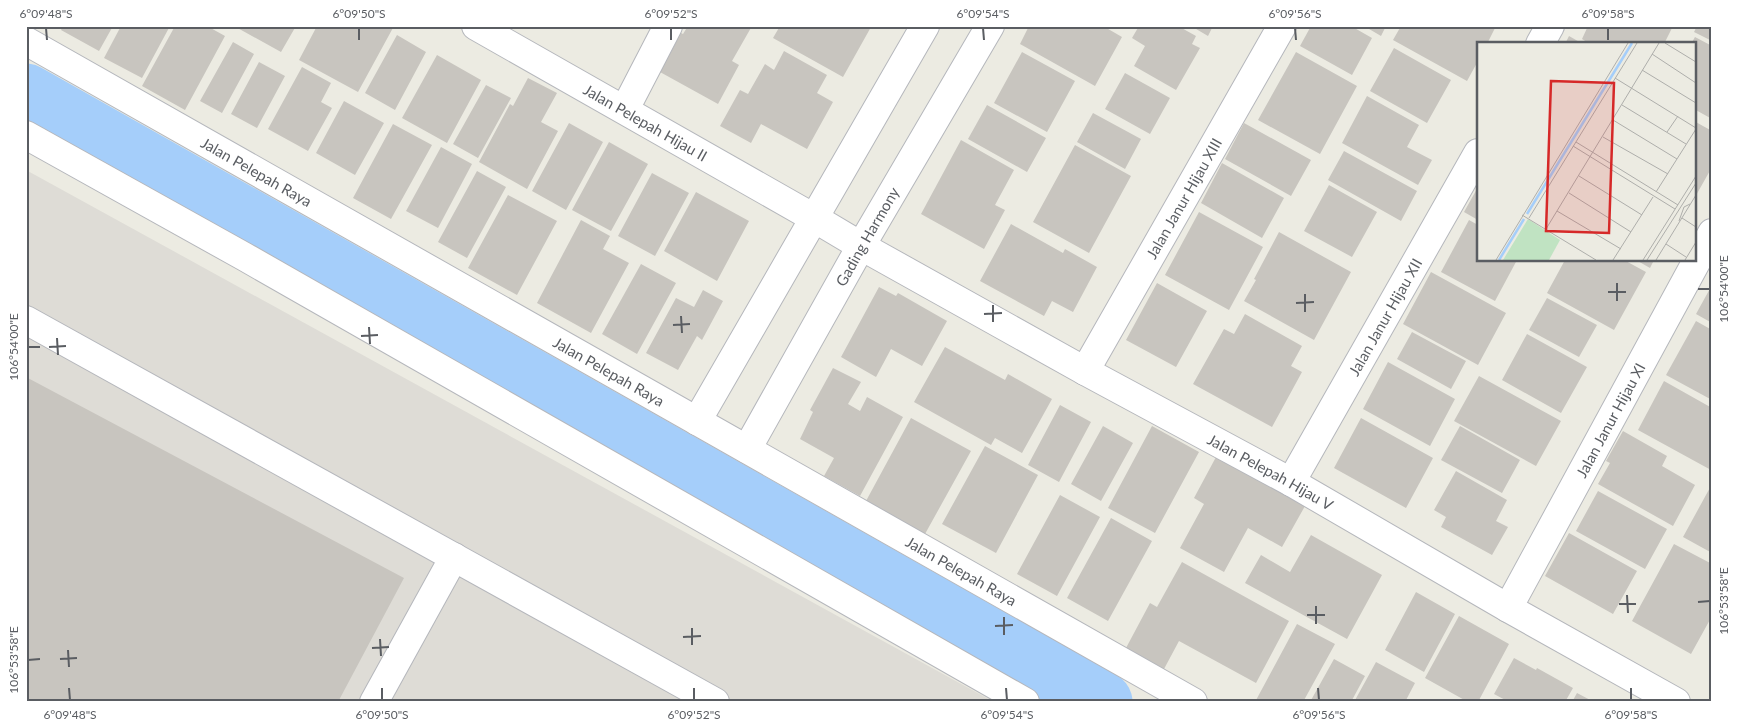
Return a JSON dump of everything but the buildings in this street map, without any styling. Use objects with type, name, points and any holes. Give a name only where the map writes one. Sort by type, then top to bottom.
[{"type":"street","name":"Jalan Pelepah Hijau II","points":[[476,26],[625,109],[862,246]]},
{"type":"street","points":[[625,109],[668,26]]},
{"type":"street","points":[[697,421],[924,26]]},
{"type":"street","name":"Gading Harmony","points":[[747,449],[990,26]]},
{"type":"street","name":"Jalan Janur Hijau XIII","points":[[1085,371],[1282,26]]},
{"type":"street","points":[[1541,42],[1550,26]]},
{"type":"street","name":"Jalan Pelepah Raya","points":[[26,41],[1193,702]]},
{"type":"street","points":[[26,134],[245,256],[1025,702]]},
{"type":"street","name":"Jalan Janur Hijau XII","points":[[1291,482],[1477,155]]},
{"type":"street","name":"Jalan Janur Hijau XI","points":[[1508,608],[1712,233]]},
{"type":"street","name":"Jalan Pelepah Hijau V","points":[[862,246],[1085,371],[1291,482],[1508,608],[1676,702]]},
{"type":"street","points":[[26,320],[454,557],[702,699]]},
{"type":"street","points":[[374,702],[454,557]]},
{"type":"shaded area","points":[[26,170],[994,702],[26,702]]},
{"type":"waterway","points":[[26,94],[1102,702]]}]
